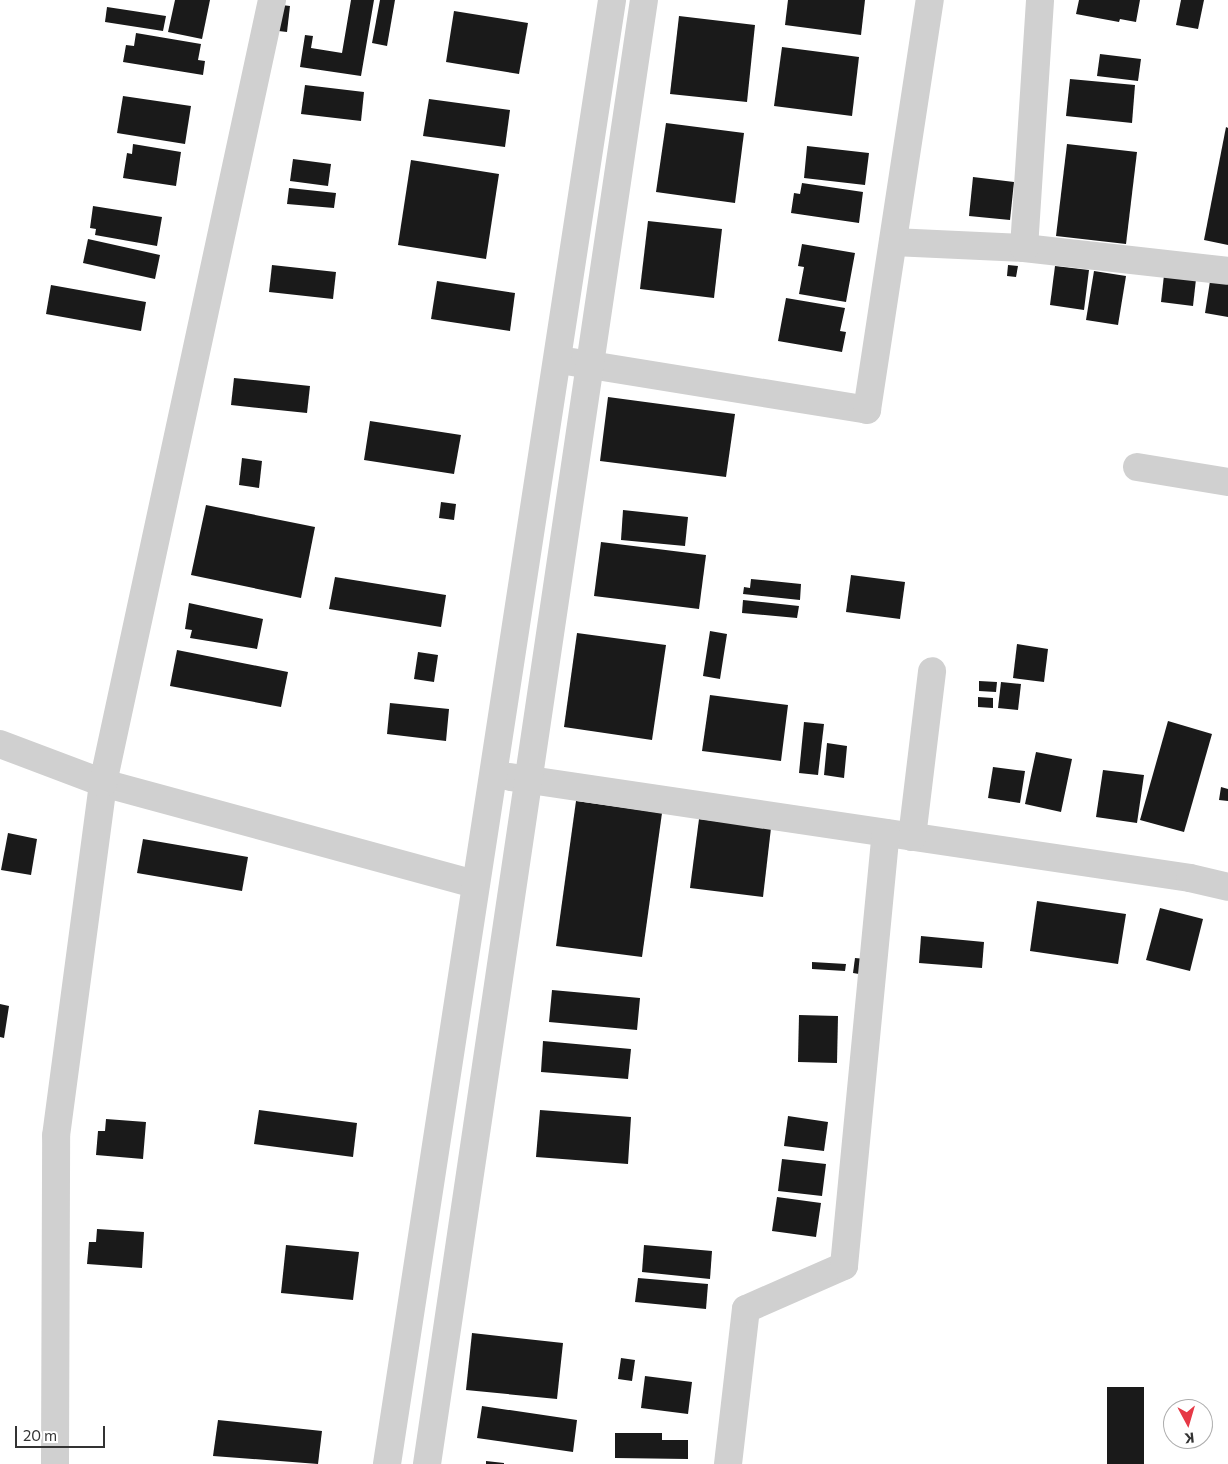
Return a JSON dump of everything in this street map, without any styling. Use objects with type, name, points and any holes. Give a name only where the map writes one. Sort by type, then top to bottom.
[{"type":"street","points":[[55,1464],[56,1136],[103,783],[272,0]]},
{"type":"street","points":[[387,1464],[612,0]]},
{"type":"street","points":[[427,1464],[644,0]]},
{"type":"street","points":[[557,359],[867,410],[930,0]]},
{"type":"street","points":[[1024,248],[1040,0]]},
{"type":"street","points":[[893,242],[1024,248],[1228,271]]},
{"type":"street","points":[[1137,467],[1228,482]]},
{"type":"street","points":[[728,1464],[746,1310],[844,1266],[899,835],[932,671]]},
{"type":"street","points":[[0,744],[103,783],[476,884]]},
{"type":"street","points":[[493,774],[1190,878],[1228,887]]},
{"type":"building","points":[[175,0],[210,0],[202,39],[168,32]]},
{"type":"building","points":[[351,0],[374,0],[361,76],[300,67],[305,35],[313,36],[311,48],[342,53]]},
{"type":"building","points":[[380,0],[395,0],[387,46],[372,43]]},
{"type":"building","points":[[788,0],[865,0],[861,35],[785,25]]},
{"type":"building","points":[[1079,0],[1140,0],[1136,22],[1120,19],[1119,22],[1076,14]]},
{"type":"building","points":[[1181,0],[1204,0],[1198,29],[1176,25]]},
{"type":"building","points":[[273,4],[290,6],[287,32],[270,30]]},
{"type":"building","points":[[107,7],[166,16],[163,31],[105,22]]},
{"type":"building","points":[[454,11],[528,23],[519,74],[446,62]]},
{"type":"building","points":[[679,16],[755,25],[747,102],[670,94]]},
{"type":"building","points":[[136,33],[201,44],[198,60],[205,61],[203,75],[123,62],[126,45],[134,46]]},
{"type":"building","points":[[782,47],[859,57],[852,116],[774,106]]},
{"type":"building","points":[[1100,54],[1141,59],[1138,81],[1097,76]]},
{"type":"building","points":[[1070,79],[1135,85],[1132,123],[1066,116]]},
{"type":"building","points":[[305,85],[364,92],[361,121],[301,114]]},
{"type":"building","points":[[123,96],[191,106],[185,144],[117,133]]},
{"type":"building","points":[[429,99],[510,110],[505,147],[423,136]]},
{"type":"building","points":[[666,123],[744,133],[735,203],[656,192]]},
{"type":"building","points":[[1226,127],[1228,128],[1228,245],[1204,240]]},
{"type":"building","points":[[133,144],[181,152],[176,186],[123,178],[127,153],[132,154]]},
{"type":"building","points":[[1067,144],[1137,152],[1126,244],[1056,236]]},
{"type":"building","points":[[807,146],[869,153],[865,185],[804,178]]},
{"type":"building","points":[[293,159],[331,164],[328,186],[290,181]]},
{"type":"building","points":[[411,160],[499,174],[486,259],[398,245]]},
{"type":"building","points":[[973,177],[1014,182],[1010,220],[969,216]]},
{"type":"building","points":[[802,183],[863,192],[859,223],[791,213],[794,193],[800,194]]},
{"type":"building","points":[[289,188],[336,193],[334,208],[287,204]]},
{"type":"building","points":[[93,206],[162,217],[157,246],[95,235],[96,229],[90,228]]},
{"type":"building","points":[[648,221],[722,229],[714,298],[640,289]]},
{"type":"building","points":[[88,239],[160,255],[155,279],[83,263]]},
{"type":"building","points":[[802,244],[855,253],[846,302],[799,294],[804,267],[798,266]]},
{"type":"building","points":[[272,265],[336,272],[333,299],[269,292]]},
{"type":"building","points":[[1008,265],[1018,266],[1016,277],[1007,276]]},
{"type":"building","points":[[1055,266],[1089,270],[1084,310],[1050,305]]},
{"type":"building","points":[[1094,271],[1126,276],[1118,325],[1086,320]]},
{"type":"building","points":[[1164,275],[1196,279],[1193,306],[1161,302]]},
{"type":"building","points":[[437,281],[515,293],[510,331],[431,319]]},
{"type":"building","points":[[1210,281],[1228,284],[1228,317],[1205,313]]},
{"type":"building","points":[[51,285],[146,302],[141,331],[46,314]]},
{"type":"building","points":[[786,298],[845,308],[840,331],[846,332],[842,352],[778,341]]},
{"type":"building","points":[[234,378],[310,386],[307,413],[231,405]]},
{"type":"building","points":[[608,397],[735,414],[726,477],[600,461]]},
{"type":"building","points":[[370,421],[461,435],[454,474],[364,460]]},
{"type":"building","points":[[242,458],[262,461],[259,488],[239,485]]},
{"type":"building","points":[[441,502],[456,504],[454,520],[439,518]]},
{"type":"building","points":[[206,505],[315,527],[301,598],[191,575]]},
{"type":"building","points":[[623,510],[688,517],[685,546],[621,540]]},
{"type":"building","points":[[601,542],[706,555],[699,609],[594,596]]},
{"type":"building","points":[[851,575],[905,582],[900,619],[846,612]]},
{"type":"building","points":[[335,577],[446,595],[441,627],[329,609]]},
{"type":"building","points":[[751,579],[801,584],[800,600],[743,594],[744,587],[750,588]]},
{"type":"building","points":[[743,600],[799,606],[797,618],[742,613]]},
{"type":"building","points":[[189,603],[263,619],[257,649],[190,638],[192,630],[185,629]]},
{"type":"building","points":[[710,631],[727,634],[720,679],[703,676]]},
{"type":"building","points":[[577,633],[666,645],[652,740],[564,727]]},
{"type":"building","points":[[1017,644],[1048,649],[1044,682],[1013,678]]},
{"type":"building","points":[[177,650],[288,672],[281,707],[170,686]]},
{"type":"building","points":[[418,652],[438,655],[434,682],[414,679]]},
{"type":"building","points":[[979,681],[997,682],[996,692],[979,691]]},
{"type":"building","points":[[1001,682],[1021,684],[1018,710],[998,708]]},
{"type":"building","points":[[710,695],[788,705],[781,761],[702,751]]},
{"type":"building","points":[[978,697],[993,698],[993,708],[978,707]]},
{"type":"building","points":[[390,703],[449,709],[446,741],[387,734]]},
{"type":"building","points":[[1168,721],[1212,734],[1184,832],[1140,820]]},
{"type":"building","points":[[804,722],[824,724],[818,775],[799,773]]},
{"type":"building","points":[[827,743],[847,746],[844,778],[824,775]]},
{"type":"building","points":[[1036,752],[1072,759],[1061,812],[1025,804]]},
{"type":"building","points":[[993,767],[1025,771],[1020,803],[988,798]]},
{"type":"building","points":[[1103,770],[1144,775],[1137,823],[1096,817]]},
{"type":"building","points":[[1221,787],[1228,789],[1228,801],[1219,800]]},
{"type":"building","points":[[576,801],[662,813],[642,957],[556,946]]},
{"type":"building","points":[[699,819],[771,828],[763,897],[690,888]]},
{"type":"building","points":[[8,833],[37,839],[31,875],[1,870]]},
{"type":"building","points":[[143,839],[248,857],[242,891],[137,873]]},
{"type":"building","points":[[1037,901],[1126,914],[1118,964],[1030,951]]},
{"type":"building","points":[[1160,908],[1203,919],[1190,971],[1146,960]]},
{"type":"building","points":[[921,936],[984,942],[982,968],[919,963]]},
{"type":"building","points":[[855,958],[866,959],[871,976],[853,973]]},
{"type":"building","points":[[812,962],[846,964],[845,971],[812,969]]},
{"type":"building","points":[[552,990],[640,998],[637,1030],[549,1022]]},
{"type":"building","points":[[0,1004],[9,1006],[4,1038],[0,1037]]},
{"type":"building","points":[[799,1015],[838,1016],[837,1063],[798,1062]]},
{"type":"building","points":[[543,1041],[631,1049],[628,1079],[541,1072]]},
{"type":"building","points":[[259,1110],[357,1123],[353,1157],[254,1144]]},
{"type":"building","points":[[540,1110],[631,1117],[628,1164],[536,1157]]},
{"type":"building","points":[[788,1116],[828,1122],[824,1151],[784,1146]]},
{"type":"building","points":[[106,1119],[146,1122],[143,1159],[96,1155],[98,1131],[105,1131]]},
{"type":"building","points":[[782,1159],[826,1164],[822,1196],[778,1191]]},
{"type":"building","points":[[777,1197],[821,1203],[816,1237],[772,1231]]},
{"type":"building","points":[[97,1229],[144,1232],[142,1268],[87,1264],[89,1242],[96,1242]]},
{"type":"building","points":[[286,1245],[359,1252],[353,1300],[281,1293]]},
{"type":"building","points":[[644,1245],[712,1251],[710,1279],[642,1272]]},
{"type":"building","points":[[638,1278],[708,1284],[706,1309],[635,1302]]},
{"type":"building","points":[[472,1333],[563,1343],[557,1399],[466,1390]]},
{"type":"building","points":[[621,1358],[635,1360],[632,1381],[618,1379]]},
{"type":"building","points":[[645,1376],[692,1382],[688,1414],[641,1408]]},
{"type":"building","points":[[1107,1387],[1144,1387],[1144,1464],[1107,1464]]},
{"type":"building","points":[[482,1406],[577,1420],[573,1452],[477,1438]]},
{"type":"building","points":[[218,1420],[322,1431],[318,1464],[213,1456]]},
{"type":"building","points":[[615,1433],[662,1433],[662,1440],[688,1440],[688,1459],[615,1458]]},
{"type":"building","points":[[486,1461],[504,1463],[504,1464],[486,1464]]}]
